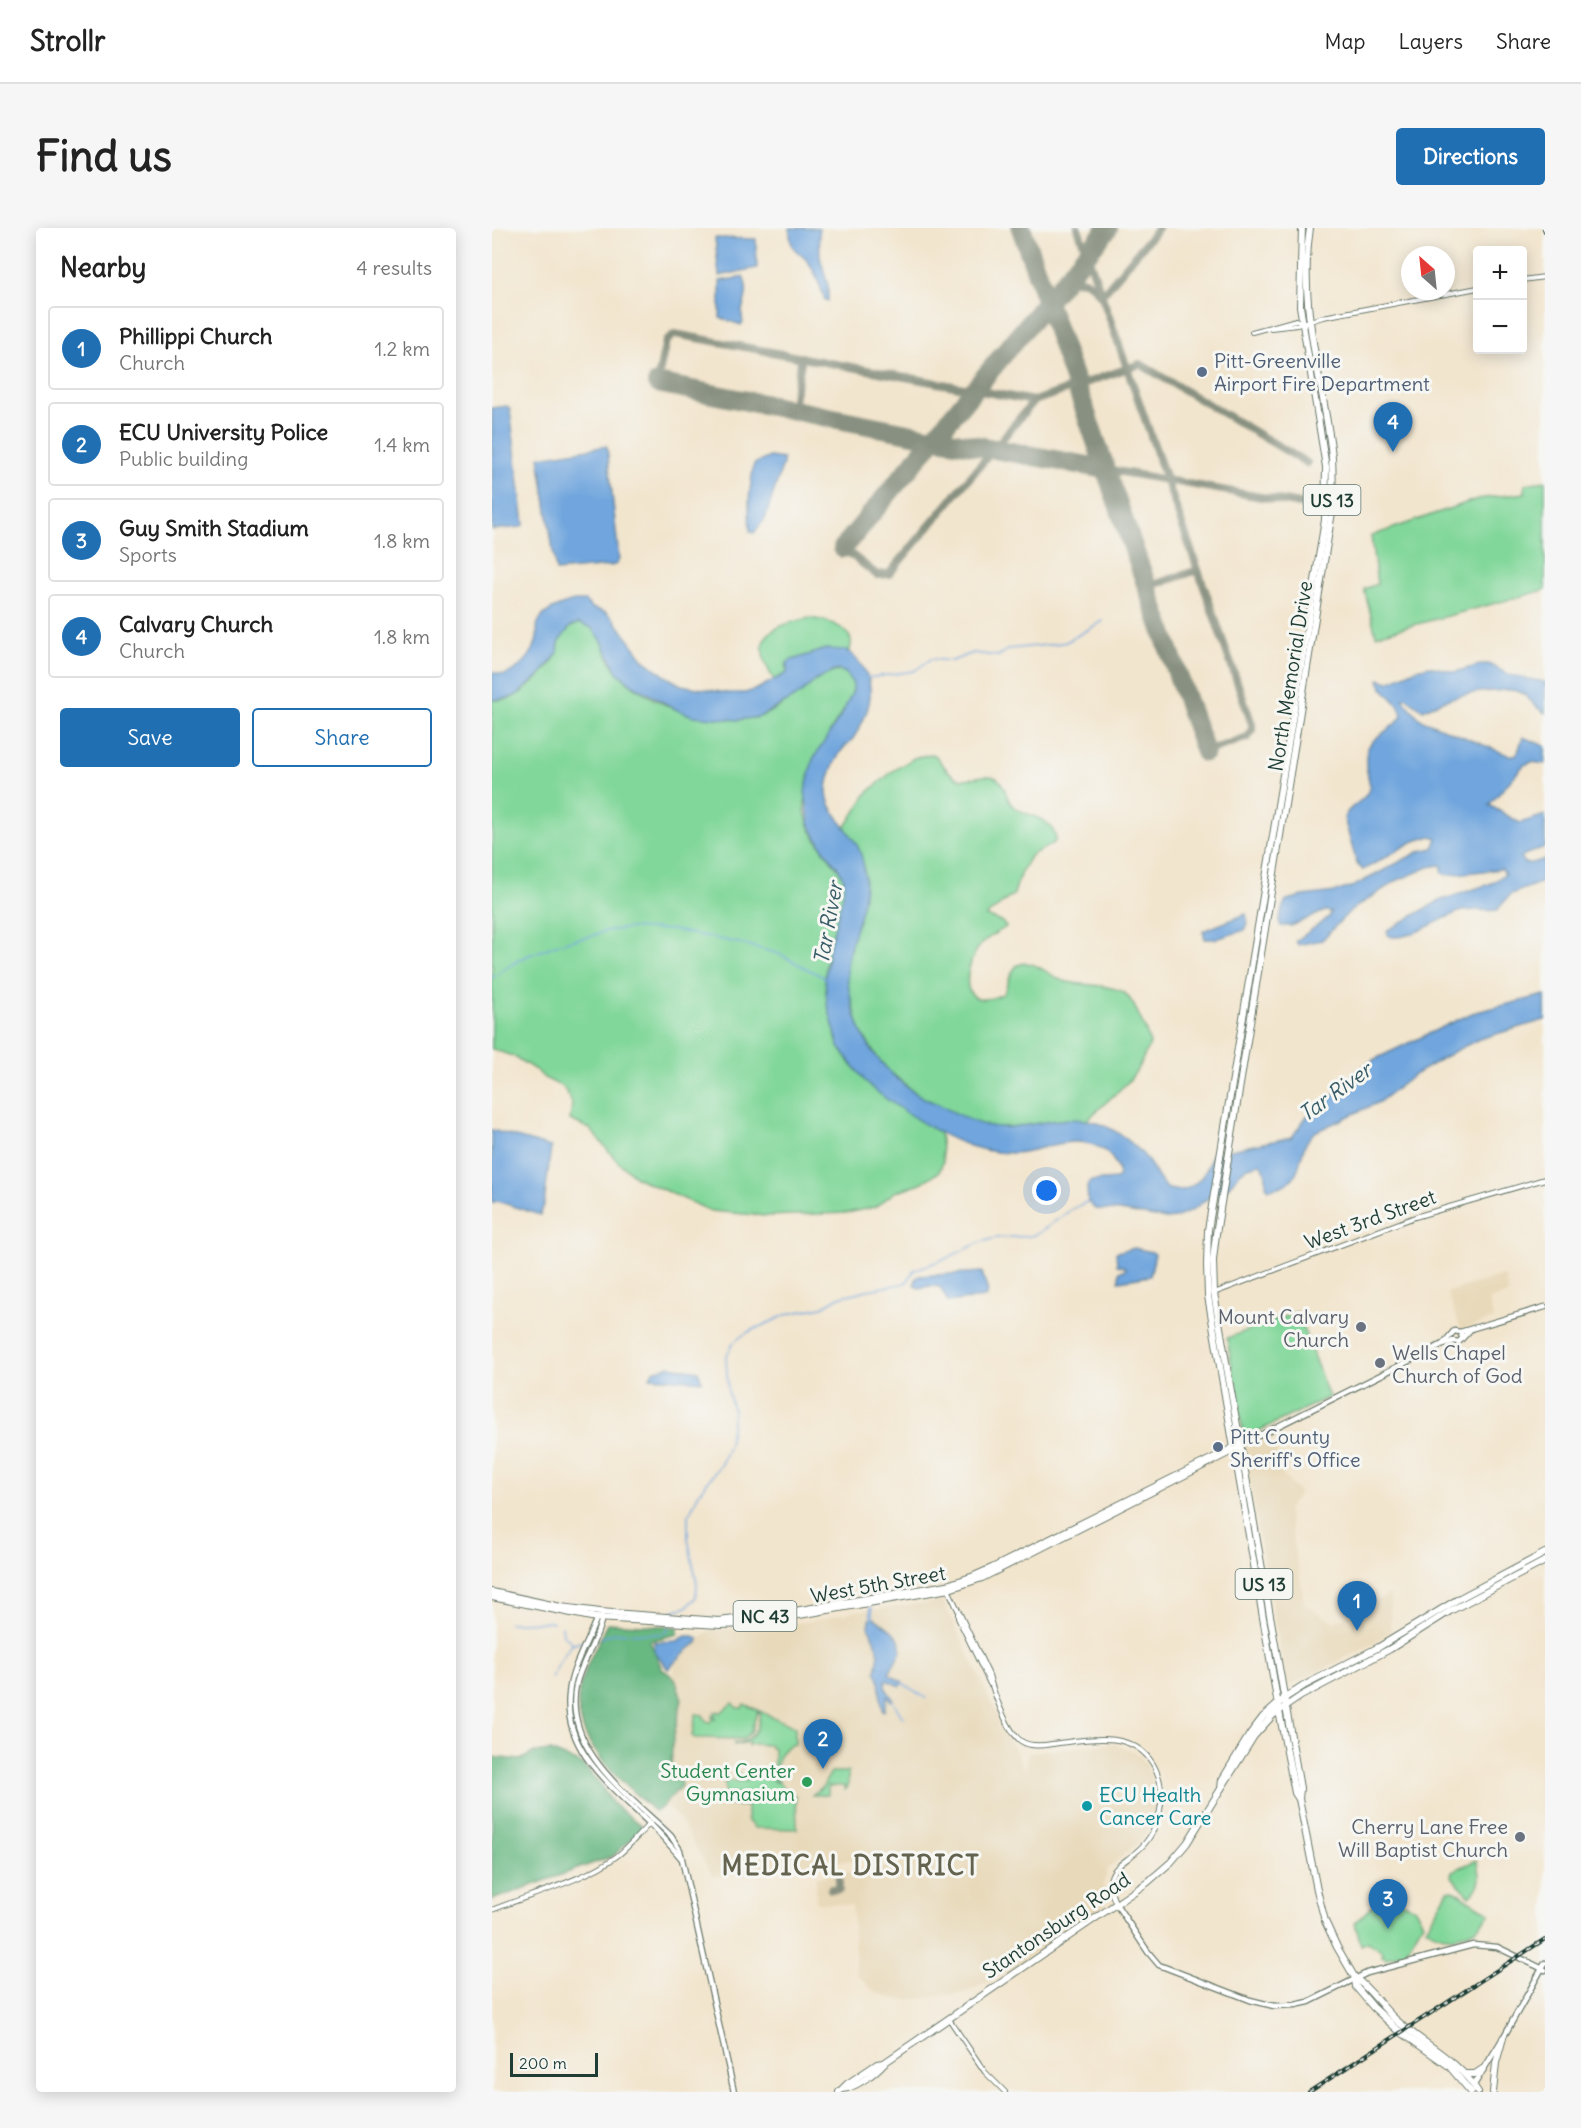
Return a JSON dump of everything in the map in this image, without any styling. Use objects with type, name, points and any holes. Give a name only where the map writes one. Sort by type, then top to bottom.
[{"type":"main road","name":"North Memorial Drive","points":[[1230,1127],[1245,1030],[1248,988],[1285,767],[1330,538],[1332,474],[1330,440],[1305,321],[1300,268],[1302,228]]},
{"type":"main road","name":"North Memorial Drive","points":[[1305,321],[1306,258],[1310,228]]},
{"type":"main road","name":"North Memorial Drive","points":[[1245,1030],[1256,992],[1292,771],[1308,649]]},
{"type":"main road","name":"US 13","points":[[1211,1295],[1213,1260],[1230,1127]]},
{"type":"main road","name":"US 13","points":[[1230,1127],[1213,1203],[1207,1252],[1211,1295],[1282,1731],[1294,1793],[1299,1799]]},
{"type":"main road","points":[[1461,1334],[1459,1342],[1451,1339],[1453,1331],[1461,1334],[1545,1307]]},
{"type":"main road","name":"West 5th Street","points":[[492,1597],[599,1616],[719,1621],[948,1587],[982,1578],[1070,1531],[1451,1339]]},
{"type":"main road","name":"US 13","points":[[1236,1447],[1285,1698],[1301,1792],[1299,1799],[1325,1920],[1355,1978],[1356,1987],[1373,2007],[1408,2038],[1449,2066],[1471,2090]]},
{"type":"main road","name":"West 5th Street","points":[[948,1587],[1070,1531],[1104,1514],[1104,1510],[1236,1447]]},
{"type":"main road","name":"Stantonsburg Road","points":[[841,2091],[847,2084],[877,2064],[884,2063],[1148,1882],[1171,1862],[1187,1843],[1261,1728],[1285,1698],[1377,1648],[1460,1598],[1545,1553]]},
{"type":"main road","name":"Stantonsburg Road","points":[[1221,1789],[1222,1780],[1250,1734],[1278,1707],[1286,1706],[1390,1649],[1450,1611],[1545,1562]]},
{"type":"main road","name":"West 5th Street","points":[[492,1592],[599,1616]]},
{"type":"main road","points":[[599,1616],[572,1678],[569,1695],[571,1726],[579,1748],[671,1836],[680,1850],[734,2092]]},
{"type":"main road","points":[[1282,1683],[1289,1689],[1299,1689]]},
{"type":"main road","points":[[1261,1728],[1275,1725],[1282,1731]]},
{"type":"main road","points":[[587,1755],[594,1769],[650,1823],[682,1859]]},
{"type":"main road","points":[[650,1823],[671,1836]]},
{"type":"main road","points":[[1116,1904],[1159,1965],[1250,2000],[1275,2006],[1304,2004],[1324,1996],[1355,1978],[1473,1945],[1497,1947],[1544,1967],[1471,2090],[1478,2092]]},
{"type":"main road","name":"US 13","points":[[1355,1978],[1363,1983],[1379,2003],[1400,2023],[1448,2058],[1465,2074],[1471,2090]]},
{"type":"main road","points":[[1493,2092],[1496,2063],[1503,2038]]},
{"type":"main road","points":[[1465,2074],[1475,2074],[1484,2068]]},
{"type":"street","points":[[1527,279],[1545,277]]},
{"type":"street","points":[[1252,332],[1473,289]]},
{"type":"street","name":"West 3rd Street","points":[[1211,1295],[1415,1217],[1545,1179]]},
{"type":"street","points":[[948,1587],[958,1612],[958,1618],[986,1678],[993,1687],[1012,1731],[1024,1743],[1041,1746],[1103,1738],[1115,1739],[1136,1747],[1154,1766],[1161,1797],[1158,1818],[1153,1832],[1144,1845],[1118,1866],[1111,1876],[1109,1887],[1116,1904]]},
{"type":"street","points":[[492,1910],[586,1874],[607,1863],[626,1849],[650,1823]]},
{"type":"street","points":[[641,1833],[648,1828],[655,1829]]},
{"type":"street","points":[[948,2018],[985,2072],[1005,2092]]},
{"type":"shaded area","points":[[1503,1276],[1509,1294],[1489,1300],[1494,1319],[1461,1330],[1447,1292]]},
{"type":"shaded area","points":[[1265,1437],[1277,1452],[1282,1474],[1299,1493],[1287,1510],[1305,1605],[1334,1622],[1390,1594],[1391,1633],[1370,1646],[1290,1685],[1284,1676],[1244,1451],[1247,1446]]},
{"type":"shaded area","points":[[943,1601],[1026,1773],[1028,1752],[1114,1743],[1138,1754],[1146,1764],[1152,1778],[1155,1806],[1152,1822],[1142,1839],[1108,1869],[1103,1884],[1106,1900],[1104,1906],[1004,1974],[965,1993],[906,2000],[891,1998],[874,1991],[856,1973],[852,1905],[816,1903],[816,1877],[899,1865],[902,1854],[713,1877],[680,1820],[661,1800],[675,1661],[711,1630],[808,1622],[857,1611]]},
{"type":"green space","points":[[1545,481],[1545,590],[1376,635],[1364,589],[1377,584],[1371,536],[1477,499],[1525,493],[1525,484]]},
{"type":"green space","points":[[810,618],[840,627],[846,632],[850,637],[849,652],[846,650],[786,665],[787,673],[774,680],[766,666],[763,654],[766,636],[783,625]]},
{"type":"green space","points":[[579,623],[588,625],[599,636],[614,668],[624,679],[653,699],[681,710],[757,718],[833,672],[841,671],[850,677],[853,690],[847,706],[824,745],[805,802],[806,817],[812,832],[841,873],[844,882],[843,898],[826,966],[825,984],[828,1002],[837,1043],[857,1072],[883,1095],[940,1133],[943,1161],[939,1172],[921,1183],[895,1192],[875,1207],[847,1213],[766,1216],[711,1211],[636,1177],[617,1161],[590,1129],[570,1120],[572,1104],[563,1087],[544,1078],[515,1057],[492,1049],[492,700],[511,698],[529,686],[553,661],[562,636]]},
{"type":"green space","points":[[935,755],[948,771],[958,778],[988,776],[998,779],[1011,804],[1020,811],[1045,822],[1054,831],[1056,839],[1053,844],[1031,855],[1021,872],[1014,894],[986,916],[1002,922],[1006,927],[984,941],[975,953],[968,979],[971,994],[977,998],[986,999],[1004,993],[1013,970],[1018,965],[1030,964],[1064,981],[1117,989],[1123,992],[1131,1001],[1143,1024],[1150,1044],[1137,1070],[1128,1082],[1086,1121],[1083,1119],[1010,1127],[974,1123],[921,1097],[889,1071],[860,1030],[846,979],[854,931],[859,921],[859,849],[845,828],[867,793],[893,771],[914,758]]},
{"type":"green space","points":[[1297,1312],[1329,1397],[1244,1438],[1227,1338]]},
{"type":"green space","points":[[607,1623],[678,1627],[678,1634],[650,1641],[662,1669],[675,1678],[682,1699],[672,1745],[671,1776],[680,1780],[681,1786],[655,1812],[602,1760],[583,1728],[579,1711],[581,1683]]},
{"type":"green space","points":[[732,1703],[737,1708],[742,1708],[744,1704],[795,1727],[795,1744],[784,1749],[778,1758],[776,1769],[778,1781],[773,1779],[774,1748],[770,1745],[751,1744],[748,1746],[749,1742],[734,1745],[734,1743],[750,1738],[758,1725],[760,1713],[757,1712],[751,1732],[743,1739],[695,1738],[692,1736],[696,1714],[703,1715],[706,1721],[710,1722],[712,1716],[715,1719],[714,1713],[718,1711],[720,1713]]},
{"type":"green space","points":[[550,1751],[582,1764],[596,1779],[614,1805],[642,1826],[638,1833],[613,1856],[492,1900],[492,1757],[520,1760],[533,1753]]},
{"type":"green space","points":[[831,1772],[848,1772],[848,1787],[845,1790],[845,1786],[828,1786],[828,1795],[812,1795],[823,1786]]},
{"type":"green space","points":[[737,1773],[745,1776],[747,1773],[747,1778],[749,1773],[751,1776],[772,1777],[774,1782],[779,1782],[785,1790],[796,1796],[797,1829],[754,1828],[747,1820],[747,1806],[725,1805],[725,1795],[746,1796],[748,1802],[747,1794],[725,1794],[725,1781],[748,1781],[739,1780]]},
{"type":"green space","points":[[1477,1860],[1480,1880],[1470,1896],[1451,1876],[1452,1871]]},
{"type":"green space","points":[[1453,1890],[1490,1913],[1484,1921],[1469,1932],[1444,1936],[1426,1928],[1448,1891]]},
{"type":"green space","points":[[1383,1895],[1414,1907],[1423,1922],[1405,1953],[1386,1958],[1382,1956],[1383,1952],[1368,1942],[1361,1945],[1355,1923]]},
{"type":"water","points":[[790,228],[819,228],[820,257],[828,285],[828,301],[825,300],[812,268],[791,243]]},
{"type":"water","points":[[715,238],[756,239],[757,268],[719,276]]},
{"type":"water","points":[[743,277],[746,292],[741,325],[720,318],[720,281]]},
{"type":"water","points":[[507,406],[510,409],[524,524],[521,527],[492,530],[492,408]]},
{"type":"water","points":[[607,446],[619,559],[617,564],[556,571],[539,457]]},
{"type":"water","points":[[770,457],[783,459],[783,464],[765,519],[754,533],[750,531],[749,495],[754,464]]},
{"type":"water","points":[[574,601],[585,601],[592,608],[605,612],[613,618],[644,660],[681,685],[727,693],[745,693],[787,673],[789,661],[826,649],[846,650],[857,660],[869,680],[869,702],[861,725],[834,765],[827,792],[831,807],[858,847],[864,869],[863,903],[847,965],[852,1005],[866,1040],[895,1077],[922,1097],[972,1121],[999,1127],[1074,1119],[1095,1122],[1116,1132],[1136,1147],[1166,1188],[1183,1189],[1190,1187],[1202,1176],[1212,1154],[1292,1137],[1307,1116],[1326,1103],[1353,1074],[1373,1060],[1472,1013],[1545,995],[1545,1020],[1479,1039],[1414,1075],[1379,1102],[1315,1132],[1304,1148],[1296,1173],[1282,1186],[1269,1189],[1266,1186],[1265,1171],[1260,1164],[1248,1167],[1240,1173],[1224,1192],[1211,1196],[1191,1211],[1175,1218],[1166,1219],[1095,1209],[1088,1202],[1087,1186],[1090,1181],[1116,1179],[1119,1176],[1116,1164],[1104,1150],[1086,1143],[1068,1142],[1014,1153],[984,1150],[956,1141],[917,1119],[876,1091],[863,1079],[839,1047],[827,1003],[825,978],[829,948],[843,895],[844,880],[809,823],[805,791],[813,759],[842,714],[853,691],[853,684],[846,673],[839,670],[831,672],[816,680],[799,695],[759,717],[738,720],[693,716],[677,710],[633,685],[617,672],[602,641],[592,628],[579,623],[571,626],[559,641],[558,653],[539,676],[518,694],[510,698],[492,700],[492,672],[504,675],[521,665],[533,650],[537,637],[537,625],[544,614]]},
{"type":"water","points":[[1489,664],[1509,675],[1545,682],[1545,713],[1523,694],[1511,690],[1467,694],[1423,710],[1405,697],[1403,699],[1420,719],[1508,755],[1515,755],[1518,752],[1523,737],[1545,746],[1545,764],[1532,762],[1524,765],[1489,805],[1520,823],[1545,815],[1545,847],[1521,858],[1524,863],[1545,859],[1545,881],[1511,894],[1497,910],[1464,911],[1415,933],[1397,937],[1389,936],[1388,930],[1439,901],[1492,883],[1505,874],[1502,869],[1447,875],[1442,873],[1440,865],[1429,867],[1396,881],[1350,911],[1322,940],[1298,945],[1296,941],[1329,917],[1331,912],[1325,911],[1291,926],[1281,926],[1279,921],[1287,900],[1335,892],[1354,886],[1420,851],[1433,848],[1437,838],[1431,836],[1412,842],[1363,870],[1357,864],[1344,818],[1346,813],[1364,797],[1370,787],[1366,762],[1370,744],[1398,722],[1402,716],[1398,705],[1383,689],[1379,679],[1389,682],[1429,666],[1455,672]]},
{"type":"water","points":[[1246,914],[1248,924],[1245,930],[1216,939],[1205,939],[1203,931]]},
{"type":"water","points":[[492,1130],[551,1147],[544,1205],[540,1215],[497,1201],[492,1203]]},
{"type":"water","points":[[1134,1248],[1155,1254],[1150,1276],[1119,1281],[1119,1272],[1126,1269],[1117,1265],[1116,1252]]},
{"type":"water","points":[[982,1272],[988,1292],[985,1297],[948,1302],[940,1287],[918,1288],[915,1284],[919,1276]]},
{"type":"water","points":[[670,1366],[698,1371],[702,1381],[650,1377],[653,1371]]},
{"type":"water","points":[[874,1618],[897,1636],[901,1646],[900,1654],[889,1674],[903,1682],[901,1686],[886,1680],[885,1687],[893,1699],[891,1701],[887,1696],[884,1711],[876,1672],[879,1653],[869,1627],[870,1619]]},
{"type":"water","points":[[686,1636],[694,1636],[699,1639],[698,1643],[687,1650],[668,1669],[655,1652],[654,1642],[677,1641]]},
{"type":"waterway","points":[[867,678],[914,671],[931,659],[952,661],[973,653],[998,656],[1009,649],[1066,642],[1103,621]]},
{"type":"waterway","name":"Tar River","points":[[492,978],[527,956],[564,942],[605,931],[631,928],[673,930],[744,944],[779,954],[827,979]]},
{"type":"waterway","points":[[671,1613],[687,1607],[696,1597],[697,1584],[688,1539],[688,1517],[699,1493],[721,1464],[729,1445],[733,1410],[728,1391],[726,1357],[733,1343],[746,1333],[788,1314],[822,1307],[839,1297],[907,1282],[914,1270],[981,1242],[1039,1233],[1072,1209],[1087,1202]]},
{"type":"waterway","points":[[871,1608],[872,1618]]},
{"type":"waterway","points":[[508,1623],[553,1622]]},
{"type":"waterway","points":[[562,1626],[563,1635],[573,1643],[584,1641]]},
{"type":"waterway","points":[[601,1638],[615,1633],[661,1634],[669,1627]]},
{"type":"waterway","points":[[551,1678],[573,1643]]},
{"type":"waterway","points":[[902,1683],[926,1698]]},
{"type":"waterway","points":[[892,1700],[903,1718]]},
{"type":"taxiway","points":[[1078,228],[1252,724],[1252,731],[1248,737],[1205,752]]},
{"type":"taxiway","points":[[1047,301],[1060,288],[1081,280],[1088,282],[1101,296],[1158,228]]},
{"type":"taxiway","points":[[657,383],[666,341],[675,334],[1034,401]]},
{"type":"taxiway","points":[[792,409],[802,357]]},
{"type":"taxiway","points":[[843,548],[877,575],[889,574],[1034,401],[1140,364],[1307,463]]},
{"type":"taxiway","points":[[1105,469],[1311,506]]},
{"type":"taxiway","points":[[1147,587],[1198,570]]},
{"type":"taxiway","points":[[831,1889],[839,1889],[839,1879]]},
{"type":"runway","points":[[1021,228],[1205,752]]},
{"type":"runway","points":[[843,548],[1108,228]]},
{"type":"runway","points":[[657,383],[933,438],[1105,469]]},
{"type":"railway","points":[[1309,2092],[1545,1939]]},
{"type":"place","name":"Pitt-Greenville Airport Fire Department","points":[[1202,372]]},
{"type":"place","name":"Calvary Church","points":[[1393,452]]},
{"type":"place","name":"Mount Calvary Church","points":[[1361,1327]]},
{"type":"place","name":"Wells Chapel Church of God","points":[[1380,1363]]},
{"type":"place","name":"Pitt County Sheriff's Office","points":[[1218,1447]]},
{"type":"place","name":"Phillippi Church","points":[[1357,1631]]},
{"type":"place","name":"ECU University Police","points":[[823,1769]]},
{"type":"place","name":"Student Center Gymnasium","points":[[807,1782]]},
{"type":"place","name":"ECU Health Cancer Care","points":[[1087,1806]]},
{"type":"place","name":"Cherry Lane Free Will Baptist Church","points":[[1520,1837]]},
{"type":"place","name":"Guy Smith Stadium","points":[[1388,1929]]},
{"type":"district","name":"MEDICAL DISTRICT","points":[[851,1865]]}]
